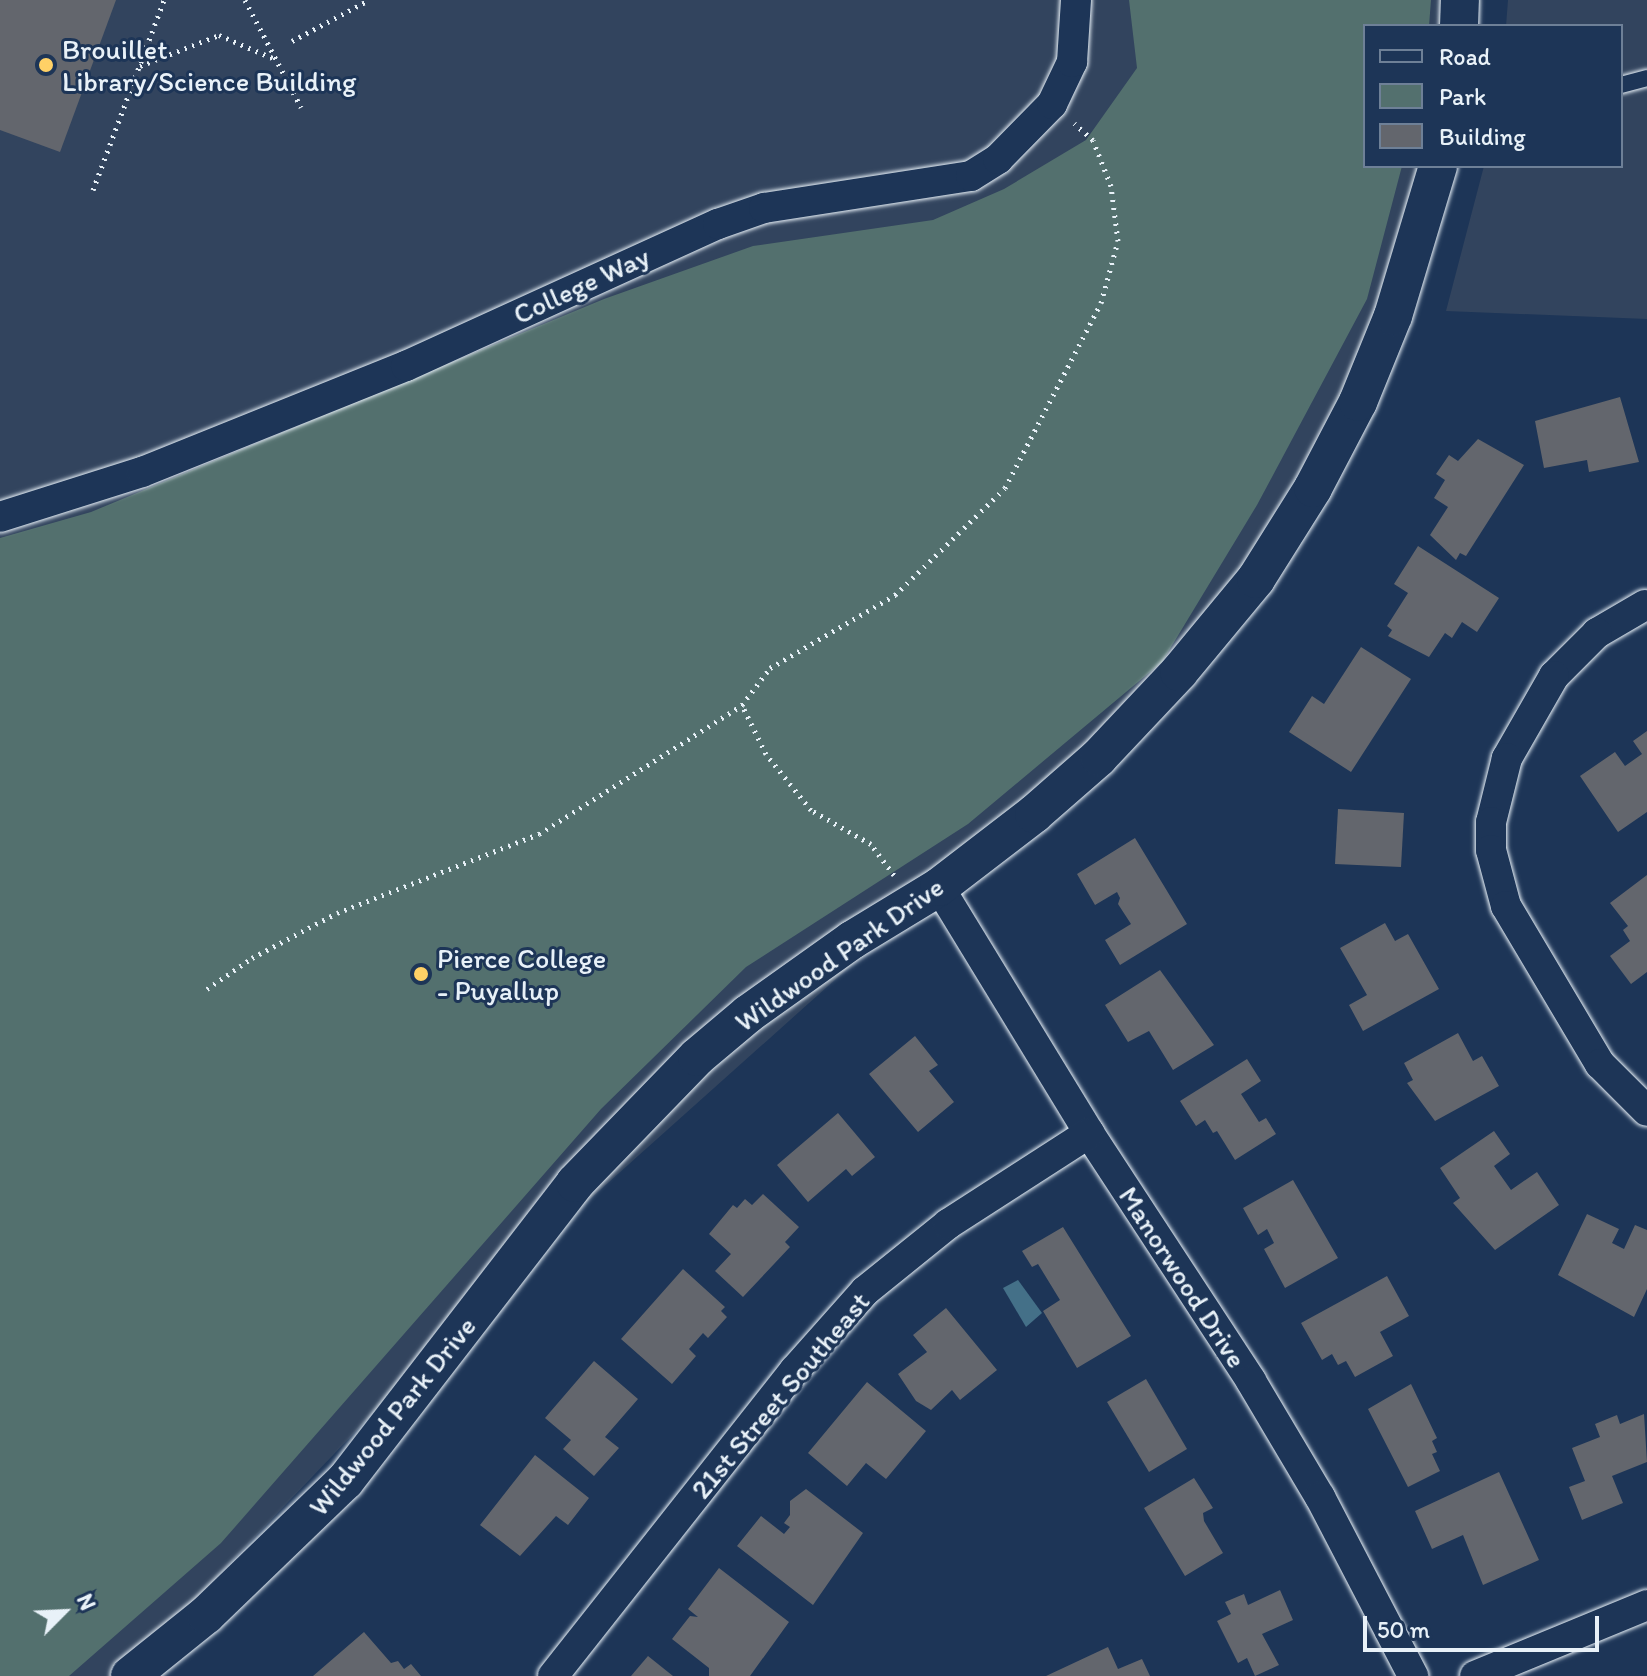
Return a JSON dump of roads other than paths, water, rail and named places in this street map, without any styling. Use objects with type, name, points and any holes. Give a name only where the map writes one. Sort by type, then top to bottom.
[{"type":"street","name":"College Way","points":[[0,517],[142,472],[421,359],[684,238],[764,208],[971,176],[1007,152],[1052,104],[1072,62],[1076,0]]},
{"type":"street","points":[[1459,24],[1460,0]]},
{"type":"street","name":"Wildwood Park Drive","points":[[130,1676],[206,1615],[345,1481],[575,1183],[643,1110],[748,1014],[927,894],[1099,757],[1256,579],[1305,501],[1358,402],[1393,316],[1437,168]]},
{"type":"street","points":[[1645,605],[1597,633],[1554,676],[1507,758],[1491,822],[1491,850],[1506,906],[1600,1064],[1647,1111]]},
{"type":"street","name":"Manorwood Drive","points":[[927,894],[1089,1133],[1320,1497],[1413,1676]]},
{"type":"street","name":"21st Street Southeast","points":[[553,1676],[794,1371],[865,1291],[948,1224],[1089,1133]]},
{"type":"street","points":[[1475,1676],[1647,1605]]},
{"type":"lane","points":[[1623,84],[1647,78]]},
{"type":"place","name":"Brouillet Library/Science Building","points":[[46,65]]},
{"type":"place","name":"Pierce College - Puyallup","points":[[421,974]]}]
